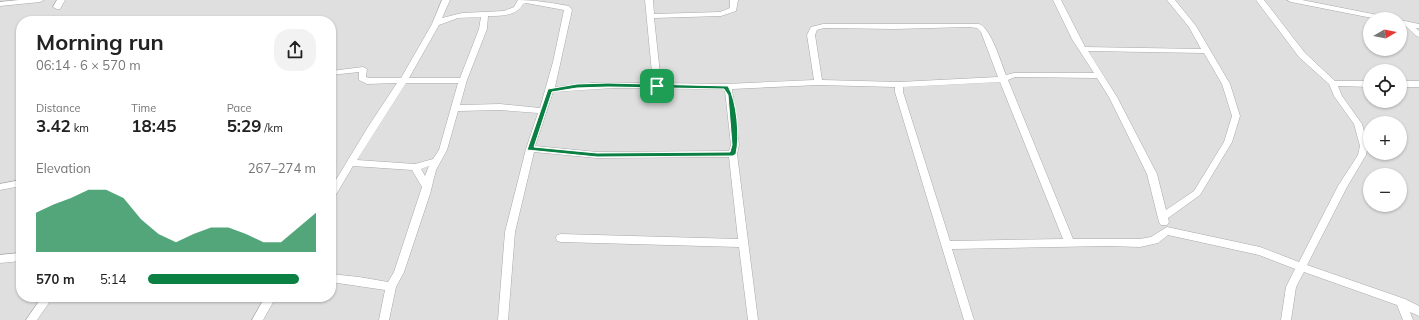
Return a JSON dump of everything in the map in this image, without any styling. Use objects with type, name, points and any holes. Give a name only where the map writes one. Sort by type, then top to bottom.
[{"type":"street","points":[[0,4],[40,0]]},
{"type":"street","points":[[57,7],[61,0]]},
{"type":"street","points":[[336,188],[374,124],[403,81],[436,24],[443,4],[446,0]]},
{"type":"street","points":[[649,0],[657,86]]},
{"type":"street","points":[[650,16],[721,14],[732,9],[734,0]]},
{"type":"street","points":[[1057,0],[1083,50],[1113,98],[1152,174],[1167,231]]},
{"type":"street","points":[[1163,217],[1197,193],[1228,142],[1236,116],[1226,84],[1192,26],[1171,0]]},
{"type":"street","points":[[1260,0],[1302,55],[1333,83],[1338,96],[1358,124],[1364,146],[1362,156],[1343,186],[1291,287],[1286,320]]},
{"type":"street","points":[[1292,0],[1363,14]]},
{"type":"street","points":[[436,24],[454,17],[466,15],[485,16],[516,9],[521,2],[566,8],[568,10],[550,90],[541,111],[530,149],[510,232],[504,320]]},
{"type":"street","points":[[384,320],[391,287],[398,272],[425,194],[426,185],[431,170],[442,150],[463,80],[483,30],[485,16]]},
{"type":"street","points":[[1409,24],[1419,26]]},
{"type":"street","points":[[1409,24],[1419,35]]},
{"type":"street","points":[[818,82],[811,35],[814,29],[823,26],[895,28],[975,25],[984,31],[1069,242]]},
{"type":"street","points":[[1083,50],[1206,51]]},
{"type":"street","points":[[336,72],[363,69],[363,80],[463,80]]},
{"type":"street","points":[[550,90],[577,86],[608,85],[726,87],[818,82],[899,86],[1004,79],[1014,75],[1100,76]]},
{"type":"street","points":[[1333,83],[1363,84]]},
{"type":"street","points":[[1407,84],[1419,84]]},
{"type":"street","points":[[899,86],[899,92],[969,320]]},
{"type":"street","points":[[726,87],[731,95],[735,145],[733,154],[753,320]]},
{"type":"street","points":[[455,108],[500,107],[541,111]]},
{"type":"street","points":[[530,149],[597,155],[733,154]]},
{"type":"street","points":[[351,163],[415,167],[437,161]]},
{"type":"street","points":[[415,167],[426,185]]},
{"type":"street","points":[[0,187],[16,184]]},
{"type":"street","points":[[945,245],[1069,242],[1140,243],[1154,240],[1167,231],[1218,244],[1260,251],[1401,302],[1419,311]]},
{"type":"street","points":[[561,238],[744,244]]},
{"type":"street","points":[[0,259],[16,257]]},
{"type":"street","points":[[336,279],[391,287]]},
{"type":"street","points":[[31,320],[44,302]]},
{"type":"street","points":[[257,320],[268,302]]},
{"type":"street","points":[[1401,302],[1408,320]]},
{"type":"shaded area","points":[[0,0],[1419,0],[1419,320],[0,320]]},
{"type":"route","points":[[577,86],[657,86],[726,87],[731,95],[735,145],[733,154],[597,155],[530,149],[541,111],[550,90],[577,86]]}]
